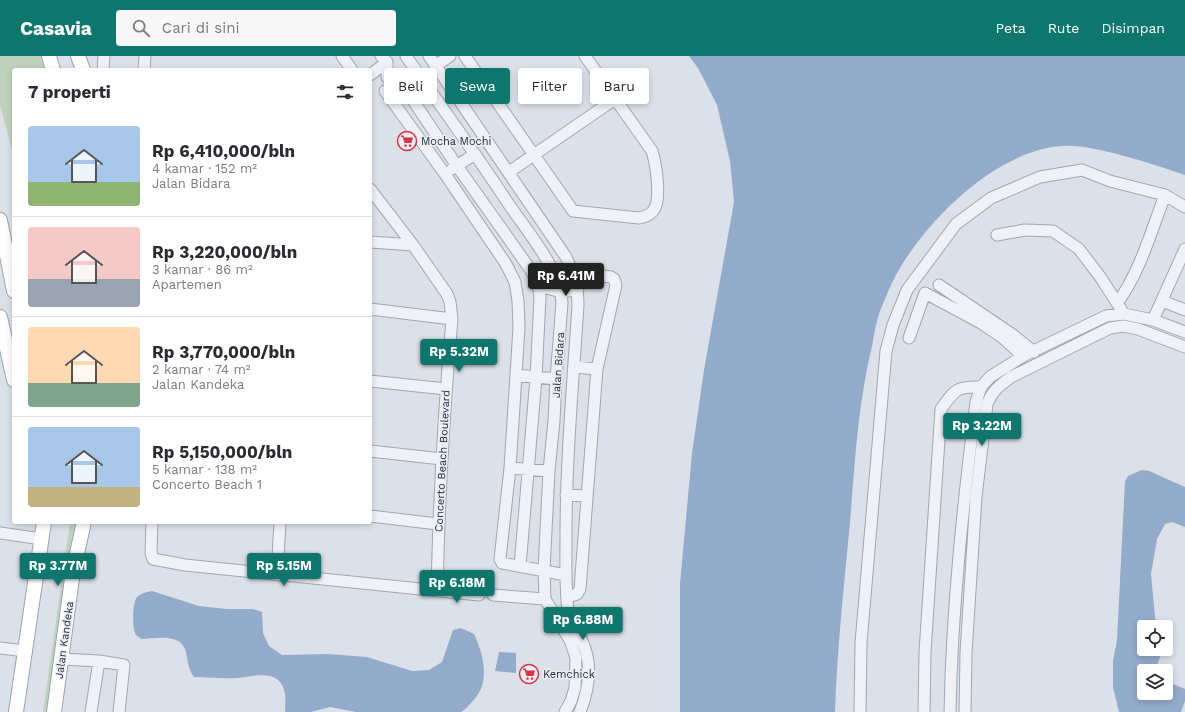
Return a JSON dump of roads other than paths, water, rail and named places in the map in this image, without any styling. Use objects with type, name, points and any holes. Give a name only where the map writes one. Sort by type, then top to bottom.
[{"type":"main road","points":[[49,56],[52,68]]},
{"type":"main road","points":[[0,220],[12,281]]},
{"type":"main road","points":[[0,317],[12,371]]},
{"type":"main road","points":[[16,712],[44,524]]},
{"type":"main road","name":"Jalan Kandeka","points":[[54,712],[73,572],[84,524]]},
{"type":"street","points":[[103,68],[104,56]]},
{"type":"street","points":[[144,68],[145,56]]},
{"type":"street","points":[[342,56],[351,68]]},
{"type":"street","name":"Jalan Bidara","points":[[406,56],[415,68]]},
{"type":"street","name":"Jalan Bidara","points":[[429,56],[566,257],[573,272],[578,289],[566,495],[566,575],[568,613],[583,642],[587,654],[589,671],[588,686],[580,712]]},
{"type":"street","points":[[436,66],[450,56]]},
{"type":"street","points":[[465,56],[573,211],[639,218],[647,216],[654,211],[657,201],[656,165],[652,151],[619,104]]},
{"type":"street","points":[[585,56],[593,68]]},
{"type":"street","points":[[372,73],[384,59]]},
{"type":"street","name":"Jalan Bidara","points":[[437,100],[552,267],[562,292],[554,421],[549,471],[544,570],[545,599],[571,642],[576,658],[575,688],[571,701],[565,712]]},
{"type":"street","points":[[394,104],[445,174],[506,264],[515,282],[518,302],[519,327],[510,468],[500,559],[502,563],[566,575]]},
{"type":"street","points":[[415,104],[457,166],[530,269],[538,283],[540,297],[536,378],[520,566]]},
{"type":"street","points":[[509,172],[608,104]]},
{"type":"street","points":[[445,174],[475,154]]},
{"type":"street","points":[[860,712],[861,642],[886,351],[893,325],[907,290],[956,224],[991,198],[1040,177],[1082,170],[1110,181],[1165,195],[1185,207]]},
{"type":"street","name":"Concerto Beach Boulevard","points":[[372,192],[447,294],[450,302],[452,319],[446,389],[438,524],[437,591]]},
{"type":"street","points":[[1117,303],[1125,293],[1136,270],[1165,195]]},
{"type":"street","points":[[997,234],[1025,230],[1053,231],[1079,249],[1101,278],[1124,314]]},
{"type":"street","points":[[372,242],[413,246]]},
{"type":"street","points":[[1153,320],[1185,249]]},
{"type":"street","points":[[568,597],[577,594],[580,589],[597,369],[616,285],[615,281],[611,278],[573,272]]},
{"type":"street","points":[[939,285],[1013,335],[1034,352]]},
{"type":"street","points":[[538,286],[562,292],[578,289]]},
{"type":"street","points":[[909,338],[925,293],[981,323],[1003,338],[1023,356]]},
{"type":"street","points":[[1162,300],[1185,310]]},
{"type":"street","points":[[372,309],[452,319]]},
{"type":"street","points":[[950,712],[951,653],[964,496],[976,402],[981,387],[990,377],[1023,356],[1106,316],[1124,314],[1153,320],[1185,332]]},
{"type":"street","points":[[965,712],[966,653],[976,498],[987,404],[992,393],[998,386],[1011,377],[1110,328],[1123,326],[1138,329],[1185,347]]},
{"type":"street","points":[[574,367],[597,369]]},
{"type":"street","points":[[516,375],[556,379]]},
{"type":"street","points":[[372,380],[446,389]]},
{"type":"street","points":[[924,712],[925,652],[941,409],[954,391],[967,386],[981,387]]},
{"type":"street","points":[[554,421],[571,423]]},
{"type":"street","points":[[372,451],[442,459]]},
{"type":"street","points":[[510,468],[549,471]]},
{"type":"street","points":[[566,495],[586,496]]},
{"type":"street","points":[[372,516],[438,524]]},
{"type":"street","points":[[152,524],[151,553],[153,559],[185,565],[479,595]]},
{"type":"street","points":[[277,575],[280,524]]},
{"type":"street","points":[[0,533],[42,539]]},
{"type":"street","points":[[493,596],[545,599]]},
{"type":"street","points":[[0,648],[25,651]]},
{"type":"street","points":[[62,659],[123,664],[125,666],[119,712]]},
{"type":"street","points":[[91,712],[99,661]]},
{"type":"water","points":[[689,56],[1185,56],[1185,175],[1117,154],[1090,148],[1062,146],[1037,150],[1013,160],[989,174],[966,191],[925,232],[896,275],[877,320],[861,407],[839,637],[835,712],[680,712],[680,584],[692,453],[704,370],[734,202],[730,161],[717,105],[698,68]]},
{"type":"water","points":[[1142,470],[1149,471],[1185,487],[1185,527],[1172,522],[1165,524],[1157,539],[1151,574],[1155,620],[1137,620],[1137,656],[1160,656],[1158,664],[1137,664],[1137,700],[1173,700],[1173,684],[1185,689],[1185,701],[1181,712],[1119,712],[1113,687],[1113,661],[1117,640],[1125,481],[1128,476]]},
{"type":"water","points":[[152,591],[199,606],[227,609],[253,609],[262,612],[263,633],[269,646],[282,655],[328,654],[367,657],[412,671],[429,670],[442,662],[453,630],[461,628],[474,634],[481,652],[484,671],[481,688],[477,697],[461,712],[356,712],[330,707],[311,712],[285,712],[285,696],[283,686],[273,677],[259,675],[237,678],[194,677],[189,668],[184,646],[179,642],[168,638],[141,639],[136,635],[133,616],[135,600],[140,595]]},
{"type":"water","points":[[499,652],[516,653],[516,673],[495,671]]},
{"type":"place","name":"Mocha Mochi","points":[[407,141]]},
{"type":"place","name":"Kemchick","points":[[529,674]]}]
